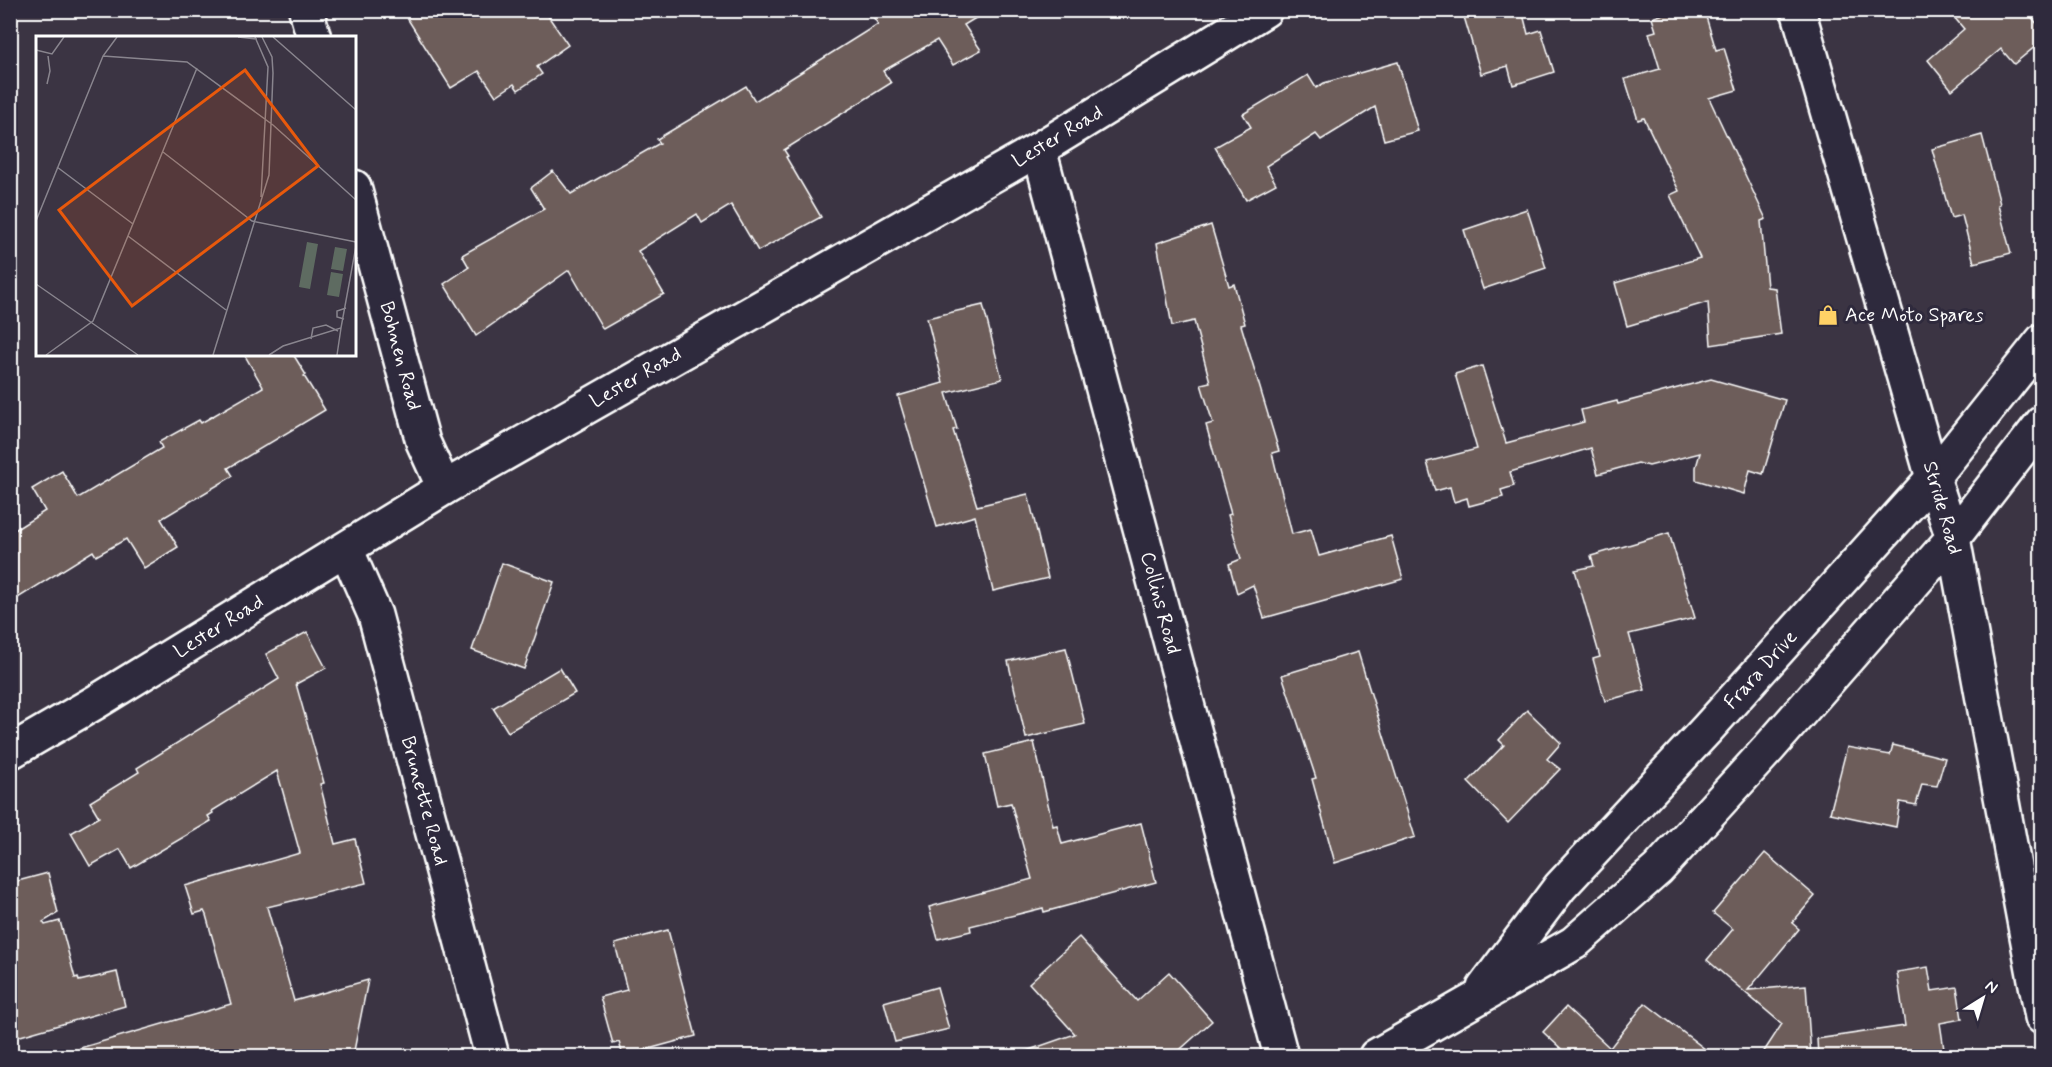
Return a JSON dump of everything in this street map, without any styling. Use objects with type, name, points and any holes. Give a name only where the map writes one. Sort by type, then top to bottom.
[{"type":"street","points":[[306,10],[313,36]]},
{"type":"street","name":"Lester Road","points":[[10,752],[96,702],[444,488],[1039,149],[1265,10]]},
{"type":"street","name":"Stride Road","points":[[1798,10],[1933,478],[1953,538],[2042,1017]]},
{"type":"street","name":"Collins Road","points":[[1039,149],[1281,1056]]},
{"type":"street","name":"Bohnen Road","points":[[356,194],[423,442],[444,488]]},
{"type":"street","name":"Frara Drive","points":[[1478,997],[1560,887],[1708,728],[1933,478],[2042,341]]},
{"type":"street","name":"Frara Drive","points":[[1376,1056],[1574,943],[1658,868],[1768,749],[1953,538],[2042,423]]},
{"type":"street","name":"Brunette Road","points":[[346,549],[375,615],[492,1056]]},
{"type":"building","points":[[402,10],[544,10],[568,45],[537,67],[542,74],[518,90],[514,84],[496,96],[479,71],[451,88]]},
{"type":"building","points":[[868,10],[989,10],[964,25],[981,50],[953,65],[937,40],[883,71],[891,83],[784,150],[821,217],[758,251],[731,205],[702,223],[697,214],[638,251],[664,294],[603,329],[569,270],[476,336],[444,284],[469,267],[462,255],[544,209],[531,188],[553,171],[571,194],[660,143],[657,139],[746,86],[755,101],[878,24]]},
{"type":"building","points":[[1462,10],[1522,10],[1528,34],[1541,30],[1554,72],[1513,85],[1508,66],[1481,74]]},
{"type":"building","points":[[1675,10],[1704,10],[1716,50],[1724,48],[1737,90],[1709,98],[1766,219],[1761,221],[1767,287],[1775,288],[1781,334],[1711,345],[1708,302],[1627,326],[1615,283],[1700,258],[1670,195],[1679,191],[1644,118],[1638,120],[1625,79],[1660,69],[1649,33],[1656,31],[1652,18]]},
{"type":"building","points":[[1948,10],[2026,10],[2042,30],[2042,41],[2014,64],[2001,49],[1952,90],[1928,60],[1964,29]]},
{"type":"building","points":[[1398,62],[1418,131],[1384,140],[1375,107],[1321,140],[1316,134],[1266,166],[1276,184],[1246,200],[1215,147],[1251,127],[1243,114],[1308,75],[1316,88],[1324,83]]},
{"type":"building","points":[[1982,135],[2011,253],[1974,263],[1962,215],[1951,218],[1932,149]]},
{"type":"building","points":[[1527,209],[1546,268],[1483,289],[1464,230]]},
{"type":"building","points":[[1211,225],[1229,286],[1234,284],[1245,324],[1241,325],[1279,451],[1272,453],[1292,534],[1311,529],[1319,556],[1391,536],[1403,579],[1264,618],[1253,585],[1237,593],[1229,564],[1241,559],[1206,425],[1213,423],[1201,384],[1210,382],[1194,321],[1172,326],[1157,243]]},
{"type":"building","points":[[983,305],[1002,379],[946,393],[957,429],[953,430],[977,506],[1028,494],[1048,578],[993,591],[975,516],[937,527],[898,396],[943,383],[927,318]]},
{"type":"building","points":[[245,356],[294,356],[325,410],[228,468],[233,476],[161,519],[178,547],[144,568],[126,539],[96,556],[93,551],[10,603],[10,533],[45,511],[32,489],[62,471],[78,498],[162,448],[159,442],[199,420],[201,423],[263,387]]},
{"type":"building","points":[[1482,366],[1506,443],[1584,422],[1581,410],[1617,401],[1618,404],[1711,379],[1785,400],[1763,474],[1750,470],[1744,494],[1696,480],[1696,467],[1700,453],[1649,466],[1638,463],[1598,474],[1591,448],[1510,472],[1514,486],[1501,490],[1503,497],[1469,506],[1467,498],[1454,502],[1450,487],[1435,491],[1427,462],[1477,449],[1455,374]]},
{"type":"building","points":[[1669,533],[1695,618],[1629,634],[1645,690],[1605,701],[1593,659],[1600,657],[1575,570],[1594,566],[1591,556]]},
{"type":"building","points":[[502,563],[554,582],[524,669],[472,650]]},
{"type":"building","points":[[307,632],[326,668],[296,684],[324,783],[320,784],[335,844],[355,839],[366,883],[267,907],[294,1001],[368,980],[353,1056],[81,1056],[80,1048],[231,1004],[206,915],[204,911],[194,914],[185,886],[300,853],[277,771],[212,811],[213,813],[208,816],[211,821],[131,868],[120,849],[90,866],[71,833],[99,817],[90,802],[139,772],[137,768],[279,679],[266,654]]},
{"type":"building","points":[[1066,648],[1085,724],[1026,738],[1008,661]]},
{"type":"building","points":[[1358,652],[1415,837],[1335,863],[1312,779],[1316,778],[1282,675]]},
{"type":"building","points":[[560,668],[575,693],[508,732],[493,708]]},
{"type":"building","points":[[1527,710],[1561,743],[1547,759],[1560,769],[1508,823],[1468,782],[1504,745],[1499,740]]},
{"type":"building","points":[[1034,742],[1053,826],[1057,825],[1062,844],[1141,823],[1156,882],[1044,912],[1043,908],[970,926],[971,931],[938,939],[929,907],[1032,879],[1011,803],[997,806],[985,754]]},
{"type":"building","points":[[1893,745],[1945,758],[1937,786],[1922,784],[1916,805],[1900,802],[1896,827],[1830,813],[1847,747],[1890,755]]},
{"type":"building","points":[[1765,853],[1815,896],[1792,923],[1799,929],[1748,990],[1806,985],[1811,1056],[1761,1056],[1782,1024],[1707,960],[1733,929],[1713,913]]},
{"type":"building","points":[[48,873],[58,913],[43,922],[45,925],[60,921],[75,978],[78,977],[79,981],[117,972],[125,1006],[10,1039],[10,883]]},
{"type":"building","points":[[668,930],[696,1036],[623,1056],[619,1042],[613,1044],[600,997],[627,990],[615,944]]},
{"type":"building","points":[[1079,937],[1137,1001],[1169,972],[1212,1021],[1173,1056],[1026,1056],[1026,1051],[1075,1034],[1029,983]]},
{"type":"building","points":[[1928,967],[1932,991],[1957,987],[1962,1019],[1940,1023],[1945,1056],[1818,1056],[1817,1039],[1905,1026],[1897,972]]},
{"type":"building","points":[[937,987],[949,1029],[895,1042],[884,1002]]},
{"type":"building","points":[[1645,1003],[1714,1056],[1569,1056],[1543,1032],[1566,1007],[1610,1048]]},
{"type":"place","name":"Ace Moto Spares","points":[[1828,315]]}]
